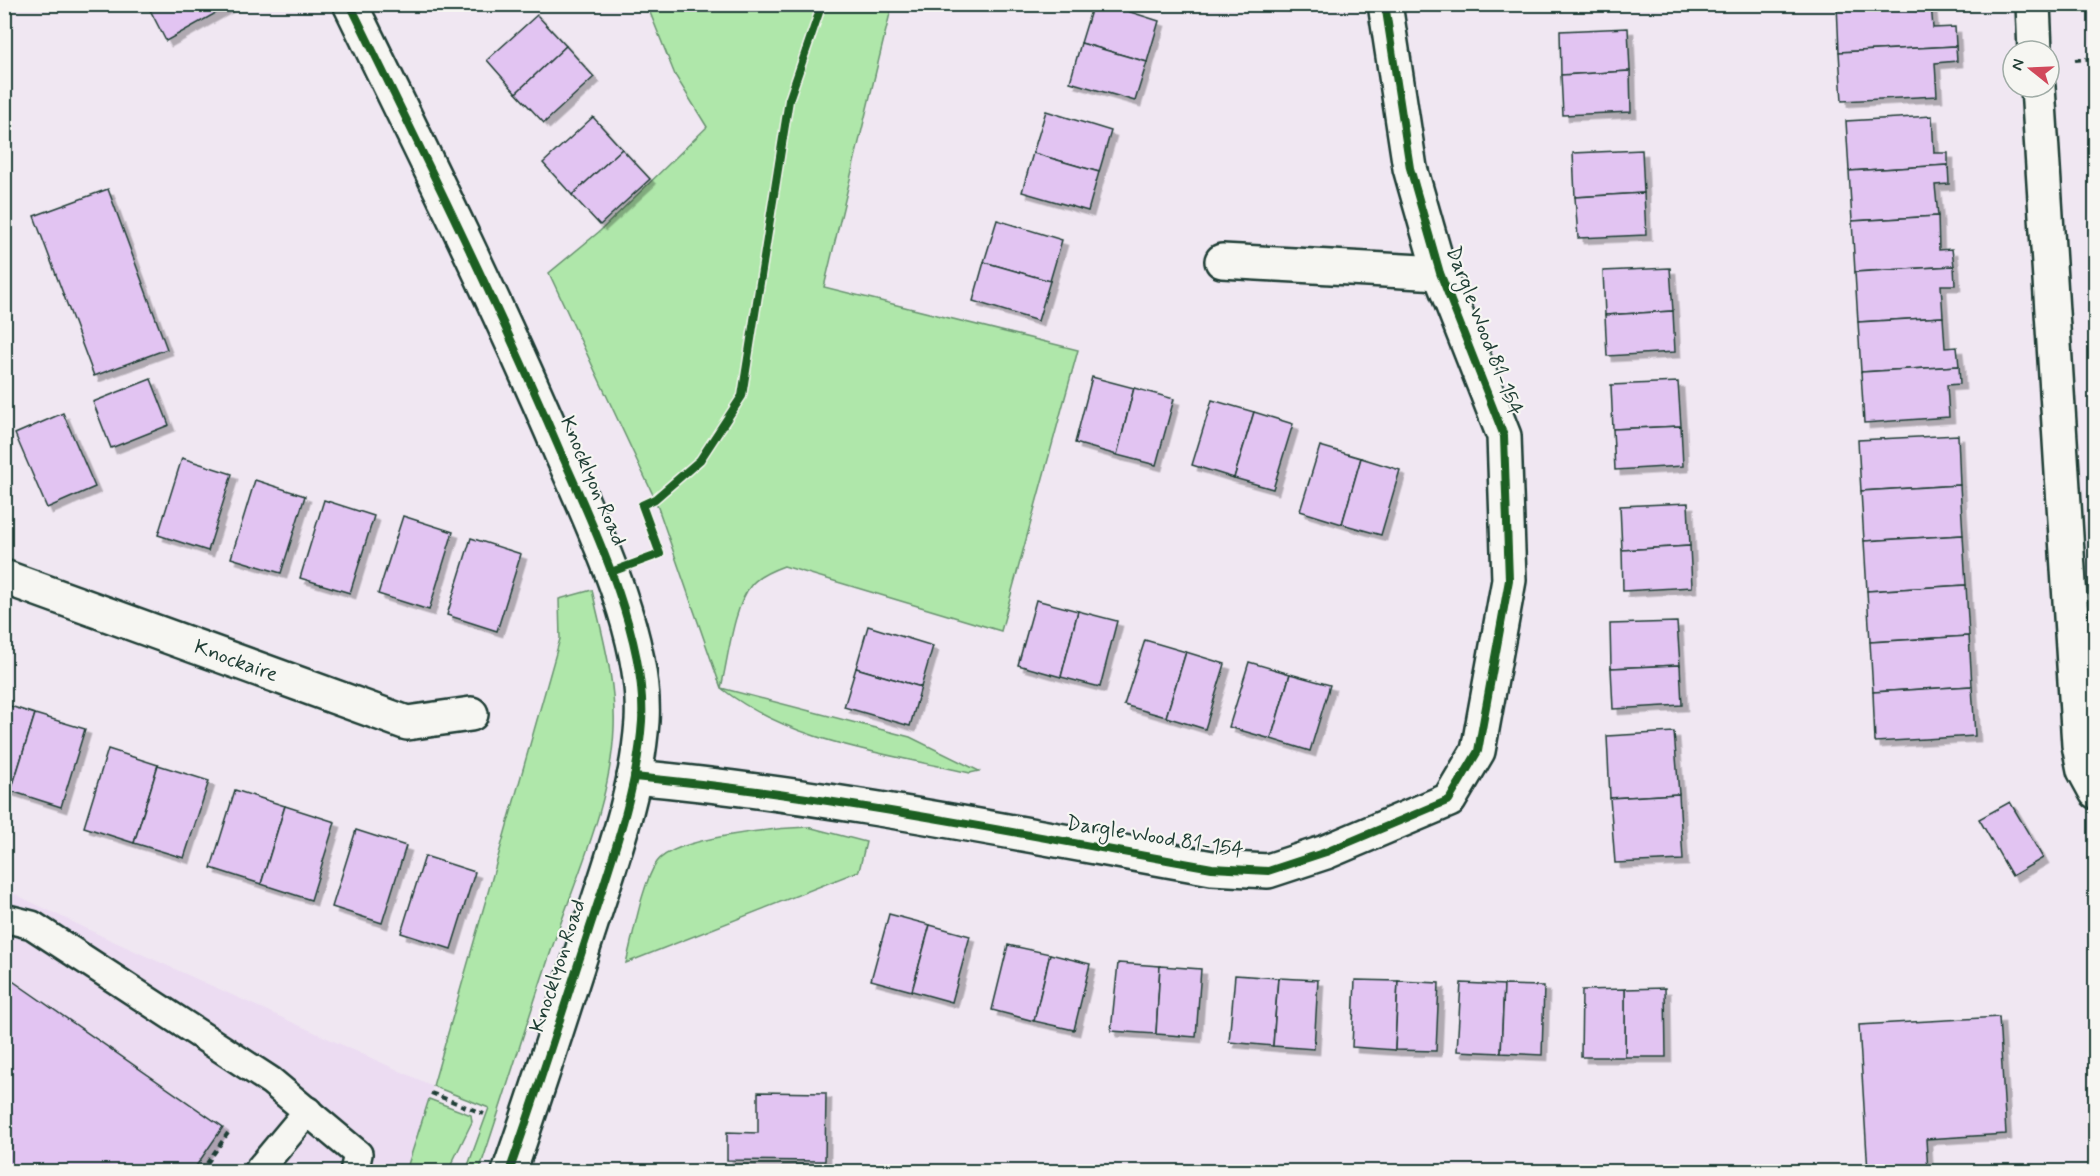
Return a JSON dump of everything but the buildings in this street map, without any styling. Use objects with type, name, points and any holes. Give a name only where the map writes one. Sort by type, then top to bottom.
[{"type":"street","name":"Knocklyon Road","points":[[350,4],[516,347],[611,572],[632,638],[639,676],[642,719],[634,777],[618,838],[509,1172]]},
{"type":"street","name":"Dargle Wood 81-154","points":[[634,777],[764,790],[1212,868],[1268,871],[1326,852],[1449,800],[1478,751],[1509,580],[1504,436],[1440,273],[1410,168],[1385,4]]},
{"type":"street","points":[[2033,4],[2035,39]]},
{"type":"street","points":[[2039,99],[2079,746],[2084,770],[2096,792]]},
{"type":"street","name":"Dargle Wood 81-154","points":[[1222,261],[1440,273]]},
{"type":"street","name":"Knockaire","points":[[4,577],[407,723],[471,714]]},
{"type":"lane","points":[[4,918],[32,926],[271,1081],[358,1154],[354,1172]]},
{"type":"lane","points":[[256,1172],[308,1111]]},
{"type":"path","points":[[431,1093],[484,1114]]},
{"type":"path","points":[[201,1172],[228,1133]]},
{"type":"shaded area","points":[[4,889],[104,937],[433,1086],[406,1171],[5,1171]]},
{"type":"green space","points":[[647,5],[892,5],[824,287],[1078,350],[1001,631],[784,566],[759,578],[745,594],[732,634],[721,688],[655,499],[549,273],[600,231],[707,127],[675,75]]},
{"type":"green space","points":[[592,590],[608,658],[613,693],[614,728],[606,785],[590,841],[551,951],[479,1171],[466,1171],[489,1108],[433,1086],[560,639],[559,599]]},
{"type":"green space","points":[[721,688],[910,737],[979,771],[970,773],[872,752],[808,734],[748,707]]},
{"type":"green space","points":[[808,827],[866,842],[859,871],[626,963],[647,883],[657,862],[667,853],[705,840],[774,829]]},
{"type":"green space","points":[[429,1099],[471,1115],[472,1122],[448,1171],[406,1171]]},
{"type":"cycle path","points":[[350,4],[485,283],[588,515],[616,584],[627,620],[636,655],[641,689],[642,721],[629,802],[509,1172]]},
{"type":"cycle path","points":[[611,572],[660,554],[642,505],[655,499],[700,460],[742,396],[789,100],[822,4]]},
{"type":"cycle path","points":[[634,777],[852,805],[1212,868],[1268,871],[1326,852],[1449,800],[1478,751],[1509,580],[1504,436],[1440,273],[1410,168],[1385,4]]}]
